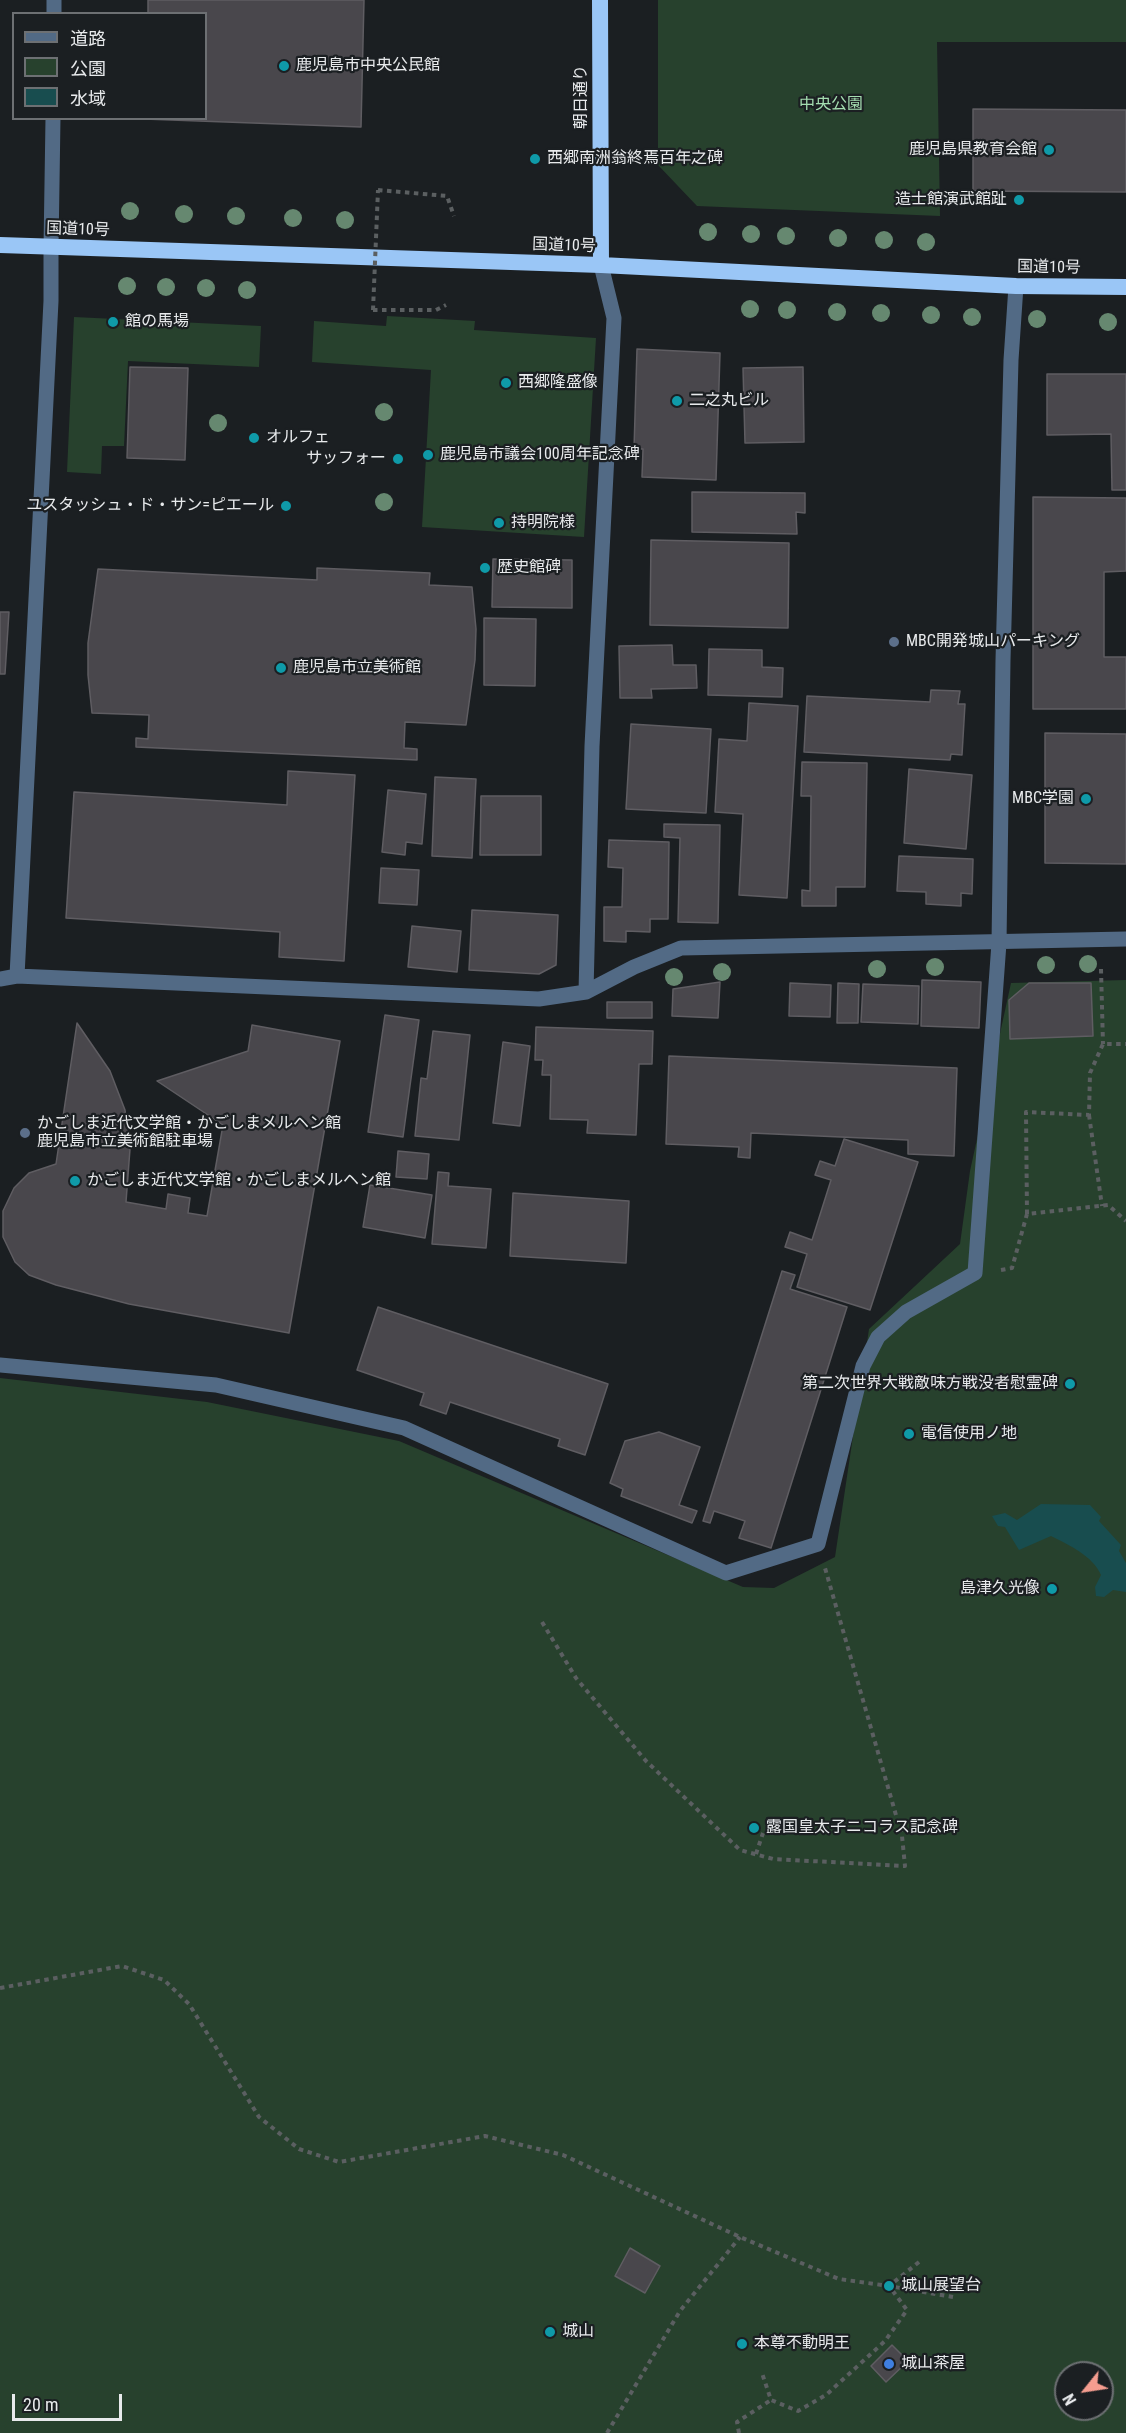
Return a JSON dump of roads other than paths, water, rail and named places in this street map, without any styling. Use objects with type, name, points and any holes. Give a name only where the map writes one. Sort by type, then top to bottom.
[{"type":"highway","name":"朝日通り","points":[[600,0],[601,265]]},
{"type":"highway","name":"国道10号","points":[[0,245],[601,265],[1016,286],[1126,287]]},
{"type":"street","points":[[17,976],[51,301],[53,120]]},
{"type":"street","points":[[586,992],[592,746],[614,318],[601,265]]},
{"type":"street","points":[[0,1365],[216,1385],[404,1428],[726,1573],[818,1544],[863,1366],[878,1337],[906,1312],[975,1273],[999,943],[1003,660],[1011,360],[1016,286]]},
{"type":"street","points":[[0,979],[17,976],[539,999],[586,992],[634,967],[681,948],[1126,939]]},
{"type":"water","points":[[1041,1504],[1090,1505],[1101,1517],[1099,1521],[1121,1545],[1119,1551],[1126,1563],[1126,1592],[1113,1590],[1104,1597],[1096,1596],[1095,1587],[1101,1575],[1092,1562],[1073,1547],[1051,1536],[1019,1550],[1005,1527],[998,1526],[992,1516],[1005,1513],[1017,1520]]},
{"type":"place","name":"鹿児島市中央公民館","points":[[284,66]]},
{"type":"place","name":"鹿児島県教育会館","points":[[1049,150]]},
{"type":"place","name":"西郷南洲翁終焉百年之碑","points":[[535,159]]},
{"type":"place","name":"造士館演武館趾","points":[[1019,200]]},
{"type":"place","name":"館の馬場","points":[[113,322]]},
{"type":"place","name":"西郷隆盛像","points":[[506,383]]},
{"type":"place","name":"二之丸ビル","points":[[677,401]]},
{"type":"place","name":"オルフェ","points":[[254,438]]},
{"type":"place","name":"鹿児島市議会100周年記念碑","points":[[428,455]]},
{"type":"place","name":"サッフォー","points":[[398,459]]},
{"type":"place","name":"ユスタッシュ・ド・サン=ピエール","points":[[286,506]]},
{"type":"place","name":"持明院様","points":[[499,523]]},
{"type":"place","name":"歴史館碑","points":[[485,568]]},
{"type":"place","name":"MBC開発城山パーキング","points":[[894,642]]},
{"type":"place","name":"鹿児島市立美術館","points":[[281,668]]},
{"type":"place","name":"MBC学園","points":[[1086,799]]},
{"type":"place","name":"かごしま近代文学館・かごしまメルヘン館 鹿児島市立美術館駐車場","points":[[25,1133]]},
{"type":"place","name":"かごしま近代文学館・かごしまメルヘン館","points":[[75,1181]]},
{"type":"place","name":"第二次世界大戦敵味方戦没者慰霊碑","points":[[1070,1384]]},
{"type":"place","name":"電信使用ノ地","points":[[909,1434]]},
{"type":"place","name":"島津久光像","points":[[1052,1589]]},
{"type":"place","name":"露国皇太子ニコラス記念碑","points":[[754,1828]]},
{"type":"place","name":"城山展望台","points":[[889,2286]]},
{"type":"place","name":"城山","points":[[550,2332]]},
{"type":"place","name":"本尊不動明王","points":[[742,2344]]},
{"type":"place","name":"城山茶屋","points":[[889,2364]]},
{"type":"park label","name":"中央公園","points":[[831,105]]}]
